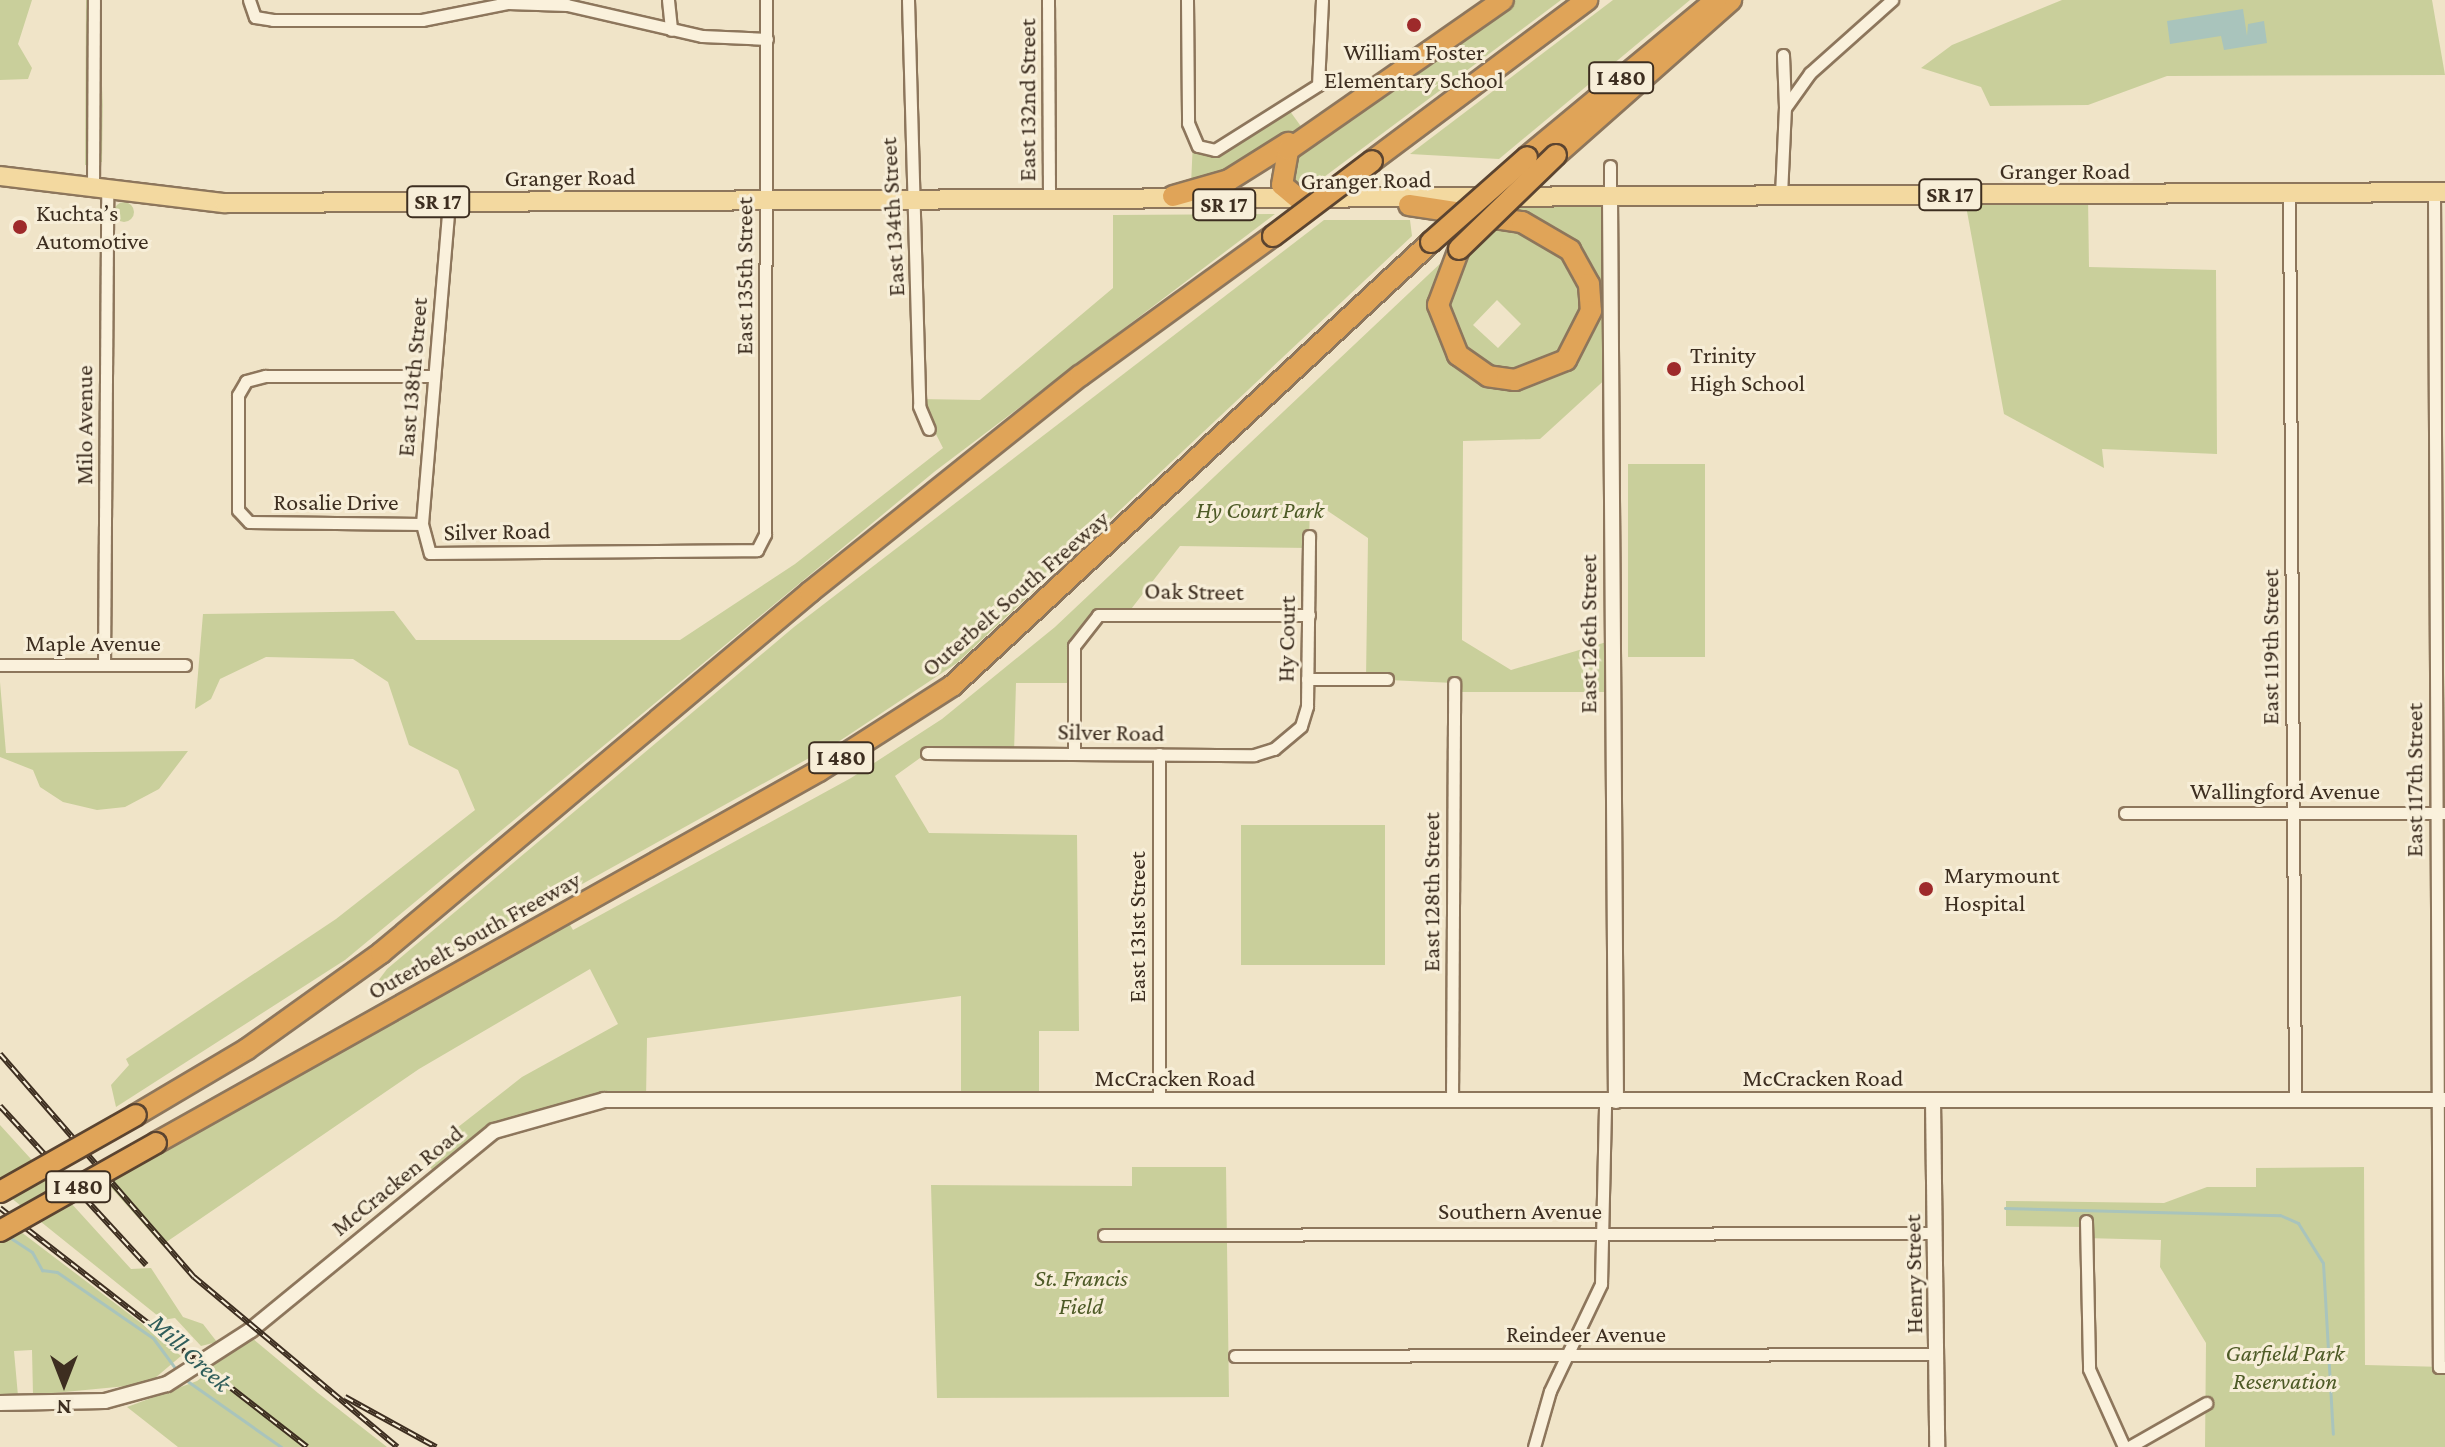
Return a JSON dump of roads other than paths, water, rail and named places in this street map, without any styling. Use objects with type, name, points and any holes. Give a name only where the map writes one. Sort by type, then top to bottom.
[{"type":"highway","points":[[1173,196],[1229,180],[1339,111],[1503,0]]},
{"type":"highway","name":"Outerbelt South Freeway","points":[[0,1192],[247,1049],[381,953],[822,582],[1080,376],[1273,236],[1587,0]]},
{"type":"highway","name":"Outerbelt South Freeway","points":[[0,1231],[819,771],[952,686],[1431,242],[1527,157],[1716,0]]},
{"type":"highway","points":[[1409,205],[1522,222],[1570,250],[1589,284],[1591,311],[1566,360],[1515,380],[1488,376],[1458,355],[1438,305],[1459,249],[1556,155],[1731,0]]},
{"type":"highway","points":[[1299,200],[1280,178],[1283,156],[1339,111]]},
{"type":"main road","name":"Granger Road","points":[[0,176],[100,184],[211,203],[917,197],[1299,200],[2440,192]]},
{"type":"main road","name":"Granger Road","points":[[1144,199],[1173,196],[1409,205],[1588,197]]},
{"type":"street","name":"Milo Avenue","points":[[94,0],[100,184],[104,665]]},
{"type":"street","points":[[249,0],[255,17],[422,20],[537,3],[671,30],[767,39]]},
{"type":"street","points":[[668,0],[671,30]]},
{"type":"street","name":"East 135th Street","points":[[757,550],[765,534],[766,0]]},
{"type":"street","name":"East 134th Street","points":[[908,0],[910,183],[917,197],[919,406],[929,429]]},
{"type":"street","name":"East 132nd Street","points":[[1048,0],[1049,199]]},
{"type":"street","points":[[1187,0],[1193,140],[1205,149],[1225,146],[1313,90],[1322,76],[1322,0]]},
{"type":"street","points":[[1785,108],[1810,73],[1892,0]]},
{"type":"street","points":[[1781,195],[1785,108],[1783,55]]},
{"type":"street","name":"East 126th Street","points":[[1610,166],[1611,1101]]},
{"type":"street","name":"East 117th Street","points":[[2440,192],[2442,1367]]},
{"type":"street","name":"East 119th Street","points":[[2289,194],[2295,1100]]},
{"type":"street","name":"East 138th Street","points":[[430,553],[422,524],[449,202]]},
{"type":"street","name":"Rosalie Drive","points":[[422,524],[249,522],[238,510],[238,395],[246,381],[434,376]]},
{"type":"street","name":"Hy Court","points":[[1290,737],[1307,706],[1309,536]]},
{"type":"street","name":"Silver Road","points":[[430,553],[757,550]]},
{"type":"street","name":"Oak Street","points":[[1074,753],[1074,646],[1084,626],[1115,613],[1309,615]]},
{"type":"street","name":"Maple Avenue","points":[[0,665],[185,665]]},
{"type":"street","points":[[1307,679],[1387,679]]},
{"type":"street","name":"East 128th Street","points":[[1452,1101],[1454,683]]},
{"type":"street","name":"Silver Road","points":[[927,753],[1254,755],[1290,737]]},
{"type":"street","name":"East 131st Street","points":[[1159,754],[1159,1099]]},
{"type":"street","name":"Wallingford Avenue","points":[[2125,813],[2441,813]]},
{"type":"street","name":"McCracken Road","points":[[0,1403],[105,1401],[167,1384],[196,1368],[443,1166],[494,1131],[551,1110],[604,1100],[2442,1100]]},
{"type":"street","name":"Henry Street","points":[[1933,1100],[1937,1447]]},
{"type":"street","points":[[1534,1447],[1568,1356],[1601,1284],[1611,1101]]},
{"type":"street","points":[[2086,1221],[2089,1369],[2126,1447],[2206,1403]]},
{"type":"street","name":"Southern Avenue","points":[[1104,1235],[1935,1233]]},
{"type":"street","name":"Reindeer Avenue","points":[[1235,1356],[1937,1354]]},
{"type":"water","points":[[2243,9],[2247,36],[2248,24],[2264,21],[2267,43],[2224,50],[2221,36],[2170,44],[2167,21]]},
{"type":"waterway","points":[[2005,1208],[2280,1215],[2298,1223],[2323,1263],[2333,1434]]},
{"type":"waterway","name":"Mill Creek","points":[[6,1235],[32,1252],[42,1270],[57,1272],[153,1338],[178,1372]]},
{"type":"waterway","name":"Mill Creek","points":[[183,1378],[281,1447]]},
{"type":"railway","points":[[0,1054],[194,1277],[397,1447]]},
{"type":"railway","points":[[0,1106],[146,1265]]},
{"type":"railway","points":[[0,1208],[307,1447]]},
{"type":"railway","points":[[345,1397],[436,1447]]},
{"type":"place","name":"William Foster Elementary School","points":[[1414,25]]},
{"type":"place","name":"Kuchta’s Automotive","points":[[20,227]]},
{"type":"place","name":"Trinity High School","points":[[1674,369]]},
{"type":"place","name":"Marymount Hospital","points":[[1926,889]]},
{"type":"park label","name":"Hy Court Park","points":[[1260,510]]},
{"type":"park label","name":"St. Francis Field","points":[[1081,1292]]},
{"type":"park label","name":"Garfield Park Reservation","points":[[2285,1367]]}]
